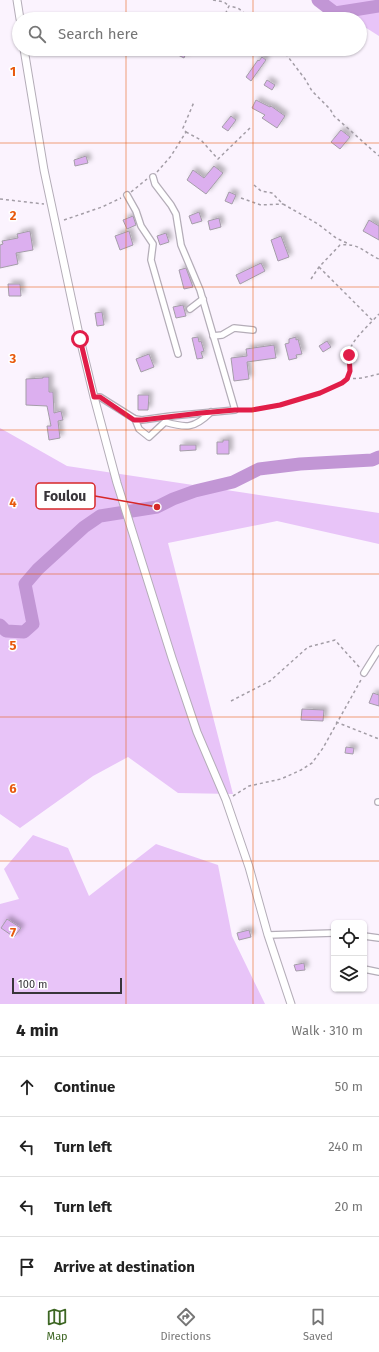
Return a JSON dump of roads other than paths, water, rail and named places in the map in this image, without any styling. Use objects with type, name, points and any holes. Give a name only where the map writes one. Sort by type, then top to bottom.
[{"type":"street","points":[[17,0],[19,12]]},
{"type":"street","points":[[25,56],[44,170],[80,339],[117,483],[197,732],[226,800],[249,867],[268,935],[291,1004]]},
{"type":"street","points":[[134,420],[235,410],[203,299],[181,245],[176,214],[155,184],[153,176]]},
{"type":"street","points":[[127,195],[136,211],[141,226],[153,244],[151,260],[178,354]]},
{"type":"street","points":[[190,309],[203,299]]},
{"type":"street","points":[[213,336],[222,335],[234,328],[253,330]]},
{"type":"street","points":[[94,397],[100,397],[134,420],[139,429],[149,437],[165,422],[180,426],[190,426],[203,420],[211,412]]},
{"type":"street","points":[[364,673],[376,660],[379,649]]},
{"type":"street","points":[[268,935],[331,933]]},
{"type":"street","points":[[367,936],[379,938]]},
{"type":"street","points":[[367,970],[379,972]]},
{"type":"waterway","points":[[318,0],[334,12]]},
{"type":"waterway","points":[[341,12],[379,6]]},
{"type":"waterway","points":[[0,625],[6,631],[24,632],[33,624],[25,584],[38,569],[84,527],[100,516],[157,507],[195,491],[233,482],[259,469],[300,464],[372,460],[379,457]]},
{"type":"place","name":"Foulou","points":[[157,507]]}]
